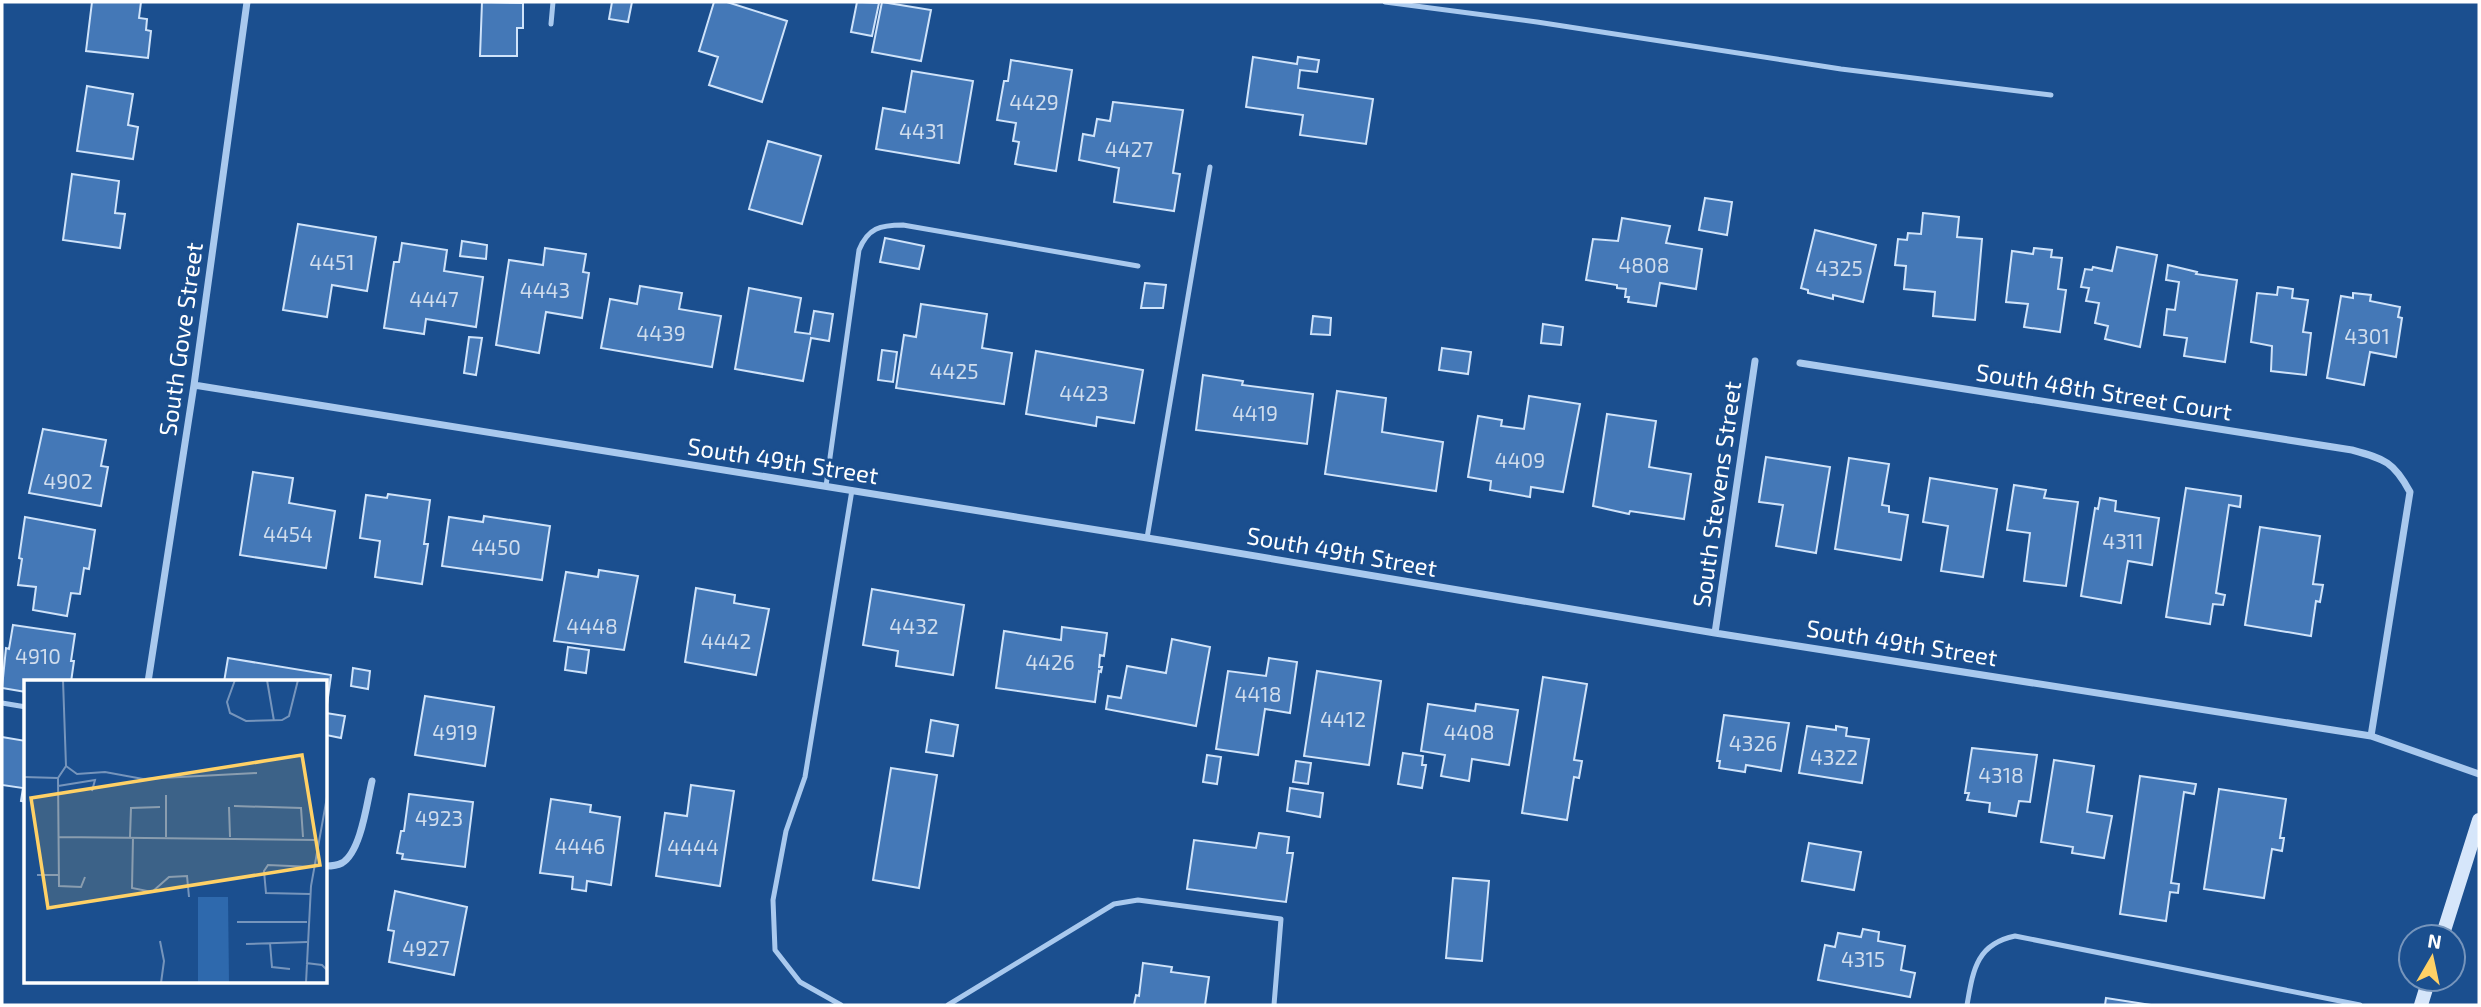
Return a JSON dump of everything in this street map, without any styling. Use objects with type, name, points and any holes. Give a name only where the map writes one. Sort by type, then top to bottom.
[{"type":"main road","points":[[2446,923],[2479,820]]},
{"type":"street","name":"South Gove Street","points":[[148,680],[194,385],[247,2]]},
{"type":"street","name":"South Stevens Street","points":[[1715,632],[1755,361]]},
{"type":"street","name":"South 48th Street Court","points":[[1800,363],[2352,450],[2375,456],[2398,469],[2410,492],[2371,736]]},
{"type":"street","name":"South 49th Street","points":[[194,385],[2371,736],[2479,774]]},
{"type":"street","points":[[327,866],[341,863],[353,851],[365,815],[372,781]]},
{"type":"lane","points":[[551,24],[553,2]]},
{"type":"lane","points":[[1385,2],[1550,24],[1842,69],[2051,95]]},
{"type":"lane","points":[[1146,538],[1210,167]]},
{"type":"lane","points":[[827,486],[859,250],[864,238],[874,230],[886,225],[903,225],[1138,266]]},
{"type":"lane","points":[[841,1005],[800,982],[775,950],[773,900],[786,831],[805,777],[852,490]]},
{"type":"lane","points":[[2,703],[24,707]]},
{"type":"lane","points":[[948,1005],[1114,904],[1138,900],[1281,919],[1275,1005]]},
{"type":"lane","points":[[1967,1005],[1971,983],[1984,953],[1996,940],[2015,936],[2360,1005]]},
{"type":"building","points":[[92,2],[141,2],[139,18],[147,19],[146,30],[151,31],[148,58],[86,51]]},
{"type":"building","points":[[482,2],[523,3],[523,28],[517,28],[517,56],[480,56]]},
{"type":"building","points":[[612,2],[632,2],[628,22],[609,19]]},
{"type":"building","points":[[714,2],[727,2],[787,21],[762,102],[709,85],[718,57],[699,51]]},
{"type":"building","points":[[857,2],[879,3],[872,36],[851,32]]},
{"type":"building","points":[[882,2],[931,10],[921,61],[872,52]]},
{"type":"building","points":[[1253,57],[1297,64],[1298,57],[1319,60],[1317,72],[1300,70],[1298,88],[1373,99],[1366,144],[1300,135],[1303,115],[1246,107]]},
{"type":"building","points":[[1011,60],[1072,70],[1056,171],[1015,164],[1019,142],[1013,141],[1016,123],[997,120]]},
{"type":"building","points":[[912,71],[973,81],[959,163],[876,149],[883,108],[905,112]]},
{"type":"building","points":[[87,86],[133,94],[128,125],[138,127],[133,159],[77,151]]},
{"type":"building","points":[[1113,102],[1183,110],[1173,173],[1180,174],[1174,211],[1114,202],[1119,168],[1079,160],[1083,134],[1094,136],[1097,119],[1110,121]]},
{"type":"building","points":[[768,141],[821,156],[802,224],[749,209]]},
{"type":"building","points":[[72,174],[119,181],[115,213],[125,214],[120,248],[63,240]]},
{"type":"building","points":[[1705,198],[1732,202],[1727,235],[1699,230]]},
{"type":"building","points":[[1923,213],[1959,217],[1957,237],[1982,239],[1975,320],[1933,316],[1935,292],[1904,289],[1906,266],[1895,265],[1898,239],[1907,240],[1908,233],[1921,234]]},
{"type":"building","points":[[1622,218],[1670,226],[1666,243],[1702,249],[1696,289],[1660,283],[1656,306],[1628,302],[1629,297],[1625,297],[1626,289],[1617,288],[1617,285],[1586,280],[1593,239],[1618,241]]},
{"type":"building","points":[[298,224],[376,237],[367,291],[332,285],[327,317],[283,310]]},
{"type":"building","points":[[1815,230],[1876,245],[1863,302],[1833,295],[1833,299],[1808,293],[1808,290],[1801,288]]},
{"type":"building","points":[[885,238],[924,246],[919,269],[880,262]]},
{"type":"building","points":[[462,241],[487,245],[486,259],[460,256]]},
{"type":"building","points":[[402,243],[447,250],[444,271],[483,277],[476,327],[426,319],[424,334],[384,328],[394,262],[399,262]]},
{"type":"building","points":[[2117,247],[2157,255],[2140,347],[2105,339],[2108,326],[2095,323],[2099,303],[2086,301],[2089,288],[2081,287],[2085,269],[2092,270],[2093,267],[2112,271]]},
{"type":"building","points":[[545,248],[586,254],[583,272],[589,273],[582,318],[546,312],[539,353],[496,345],[509,260],[543,265]]},
{"type":"building","points":[[2034,248],[2052,250],[2051,257],[2062,258],[2058,289],[2066,290],[2060,332],[2024,327],[2028,304],[2006,302],[2012,251],[2033,254]]},
{"type":"building","points":[[2168,265],[2197,272],[2196,274],[2237,280],[2225,362],[2184,356],[2187,338],[2164,335],[2167,309],[2175,310],[2179,282],[2166,280]]},
{"type":"building","points":[[1145,283],[1166,285],[1163,308],[1141,308]]},
{"type":"building","points":[[640,286],[682,293],[679,309],[721,316],[712,367],[601,348],[610,299],[637,304]]},
{"type":"building","points":[[2278,287],[2293,289],[2292,298],[2308,300],[2303,332],[2311,333],[2306,375],[2271,371],[2272,346],[2251,342],[2257,293],[2277,295]]},
{"type":"building","points":[[749,288],[801,298],[795,332],[810,334],[814,311],[833,314],[829,341],[811,338],[803,381],[735,369]]},
{"type":"building","points":[[2353,293],[2371,295],[2370,301],[2400,307],[2398,317],[2402,318],[2396,357],[2370,352],[2364,385],[2327,378],[2341,296],[2353,298]]},
{"type":"building","points":[[921,304],[987,314],[982,348],[1012,353],[1004,404],[896,388],[904,335],[916,337]]},
{"type":"building","points":[[1313,316],[1331,318],[1330,335],[1311,334]]},
{"type":"building","points":[[1543,324],[1563,327],[1561,345],[1541,343]]},
{"type":"building","points":[[469,337],[482,338],[476,375],[464,373]]},
{"type":"building","points":[[1442,348],[1471,352],[1468,374],[1439,370]]},
{"type":"building","points":[[882,350],[897,352],[893,382],[878,380]]},
{"type":"building","points":[[1036,351],[1143,370],[1134,423],[1097,417],[1096,426],[1026,414]]},
{"type":"building","points":[[1203,375],[1243,381],[1242,385],[1313,394],[1307,444],[1196,430]]},
{"type":"building","points":[[1337,391],[1386,398],[1382,432],[1443,442],[1436,491],[1325,474]]},
{"type":"building","points":[[1529,396],[1580,404],[1563,492],[1531,487],[1530,497],[1490,490],[1491,481],[1468,477],[1478,416],[1502,420],[1501,426],[1524,429]]},
{"type":"building","points":[[1607,414],[1656,421],[1649,467],[1691,474],[1684,519],[1630,511],[1629,514],[1593,506]]},
{"type":"building","points":[[43,429],[106,440],[101,466],[108,467],[101,506],[29,493]]},
{"type":"building","points":[[1766,457],[1830,467],[1816,553],[1776,546],[1783,505],[1759,502]]},
{"type":"building","points":[[1849,458],[1889,464],[1882,505],[1889,506],[1889,512],[1908,515],[1901,560],[1835,549]]},
{"type":"building","points":[[253,472],[293,478],[289,503],[335,511],[326,568],[240,555]]},
{"type":"building","points":[[1930,478],[1997,489],[1983,577],[1941,571],[1948,526],[1923,522]]},
{"type":"building","points":[[2014,485],[2046,490],[2044,498],[2078,502],[2066,586],[2024,581],[2030,533],[2007,530]]},
{"type":"building","points":[[2186,488],[2241,496],[2240,507],[2229,505],[2216,593],[2225,595],[2223,605],[2213,604],[2210,624],[2166,617]]},
{"type":"building","points":[[388,494],[430,500],[424,544],[428,544],[422,584],[375,577],[380,541],[360,538],[366,495],[387,498]]},
{"type":"building","points":[[2100,498],[2116,501],[2115,511],[2159,518],[2152,565],[2128,561],[2121,603],[2081,596],[2095,508],[2098,509]]},
{"type":"building","points":[[484,516],[550,526],[542,580],[442,566],[449,517],[483,522]]},
{"type":"building","points":[[25,517],[95,530],[89,569],[84,568],[80,594],[71,593],[67,616],[33,610],[36,587],[18,585]]},
{"type":"building","points":[[2260,527],[2320,536],[2313,584],[2323,585],[2320,602],[2316,601],[2311,636],[2245,625]]},
{"type":"building","points":[[599,570],[638,576],[624,650],[554,641],[566,572],[598,577]]},
{"type":"building","points":[[696,588],[735,595],[734,603],[769,609],[756,675],[685,662]]},
{"type":"building","points":[[872,589],[964,605],[953,675],[896,666],[898,651],[863,645]]},
{"type":"building","points":[[13,625],[75,634],[71,680],[24,680],[24,692],[2,688],[6,648],[9,649]]},
{"type":"building","points":[[1062,627],[1107,633],[1104,656],[1100,655],[1099,667],[1102,667],[1101,672],[1099,671],[1095,702],[996,688],[1004,631],[1061,640]]},
{"type":"building","points":[[1172,639],[1210,647],[1196,726],[1106,709],[1108,696],[1121,698],[1127,666],[1166,673]]},
{"type":"building","points":[[568,647],[589,650],[586,673],[565,670]]},
{"type":"building","points":[[228,658],[331,675],[327,705],[327,680],[224,680]]},
{"type":"building","points":[[1269,658],[1297,662],[1290,713],[1265,709],[1258,755],[1216,749],[1228,671],[1266,676]]},
{"type":"building","points":[[353,668],[370,671],[368,689],[351,686]]},
{"type":"building","points":[[1317,671],[1381,681],[1369,765],[1304,756]]},
{"type":"building","points":[[1543,677],[1587,684],[1574,760],[1582,761],[1579,778],[1574,777],[1567,820],[1522,813]]},
{"type":"building","points":[[425,696],[494,707],[485,766],[415,755]]},
{"type":"building","points":[[1428,704],[1475,711],[1476,704],[1518,710],[1509,765],[1472,759],[1469,781],[1441,776],[1445,755],[1421,751]]},
{"type":"building","points":[[327,713],[345,716],[341,738],[327,735]]},
{"type":"building","points":[[1724,715],[1789,723],[1781,771],[1746,765],[1745,772],[1719,768],[1720,761],[1717,761]]},
{"type":"building","points":[[931,720],[958,725],[953,756],[926,752]]},
{"type":"building","points":[[1807,726],[1836,730],[1836,726],[1847,728],[1846,736],[1869,739],[1862,783],[1799,773]]},
{"type":"building","points":[[2,737],[24,741],[24,802],[21,801],[23,788],[2,785]]},
{"type":"building","points":[[1972,748],[2037,755],[2030,802],[2019,801],[2016,816],[1989,812],[1990,803],[1967,800],[1969,793],[1965,793]]},
{"type":"building","points":[[1403,753],[1423,756],[1422,765],[1426,765],[1422,788],[1398,784]]},
{"type":"building","points":[[1207,755],[1221,757],[1217,784],[1203,782]]},
{"type":"building","points":[[2054,760],[2094,766],[2087,812],[2112,816],[2104,858],[2072,853],[2073,847],[2041,842]]},
{"type":"building","points":[[1296,761],[1311,763],[1308,784],[1293,782]]},
{"type":"building","points":[[891,768],[937,775],[919,888],[873,880]]},
{"type":"building","points":[[2140,776],[2196,784],[2194,794],[2184,792],[2171,883],[2179,884],[2178,893],[2170,892],[2166,921],[2120,914]]},
{"type":"building","points":[[691,785],[734,791],[720,886],[656,876],[665,813],[687,816]]},
{"type":"building","points":[[1290,788],[1323,793],[1320,817],[1287,811]]},
{"type":"building","points":[[2219,789],[2286,799],[2280,838],[2284,838],[2282,851],[2272,849],[2264,898],[2204,889]]},
{"type":"building","points":[[409,794],[473,802],[465,867],[402,859],[403,854],[397,853],[401,831],[404,831]]},
{"type":"building","points":[[551,799],[591,805],[590,812],[620,817],[611,885],[587,881],[586,891],[572,889],[573,877],[540,873]]},
{"type":"building","points":[[1259,833],[1289,837],[1287,853],[1293,853],[1286,902],[1187,889],[1194,840],[1256,848]]},
{"type":"building","points":[[1809,843],[1861,852],[1854,890],[1802,881]]},
{"type":"building","points":[[1453,878],[1489,881],[1482,961],[1446,958]]},
{"type":"building","points":[[395,891],[467,907],[454,975],[389,962],[394,931],[388,930]]},
{"type":"building","points":[[1863,929],[1879,932],[1878,941],[1905,946],[1901,970],[1915,973],[1910,997],[1818,980],[1825,945],[1835,947],[1838,933],[1861,937]]},
{"type":"building","points":[[1143,963],[1172,967],[1171,972],[1209,977],[1205,1005],[1134,1005],[1136,995],[1139,996]]},
{"type":"building","points":[[2106,998],[2151,1005],[2105,1005]]}]
